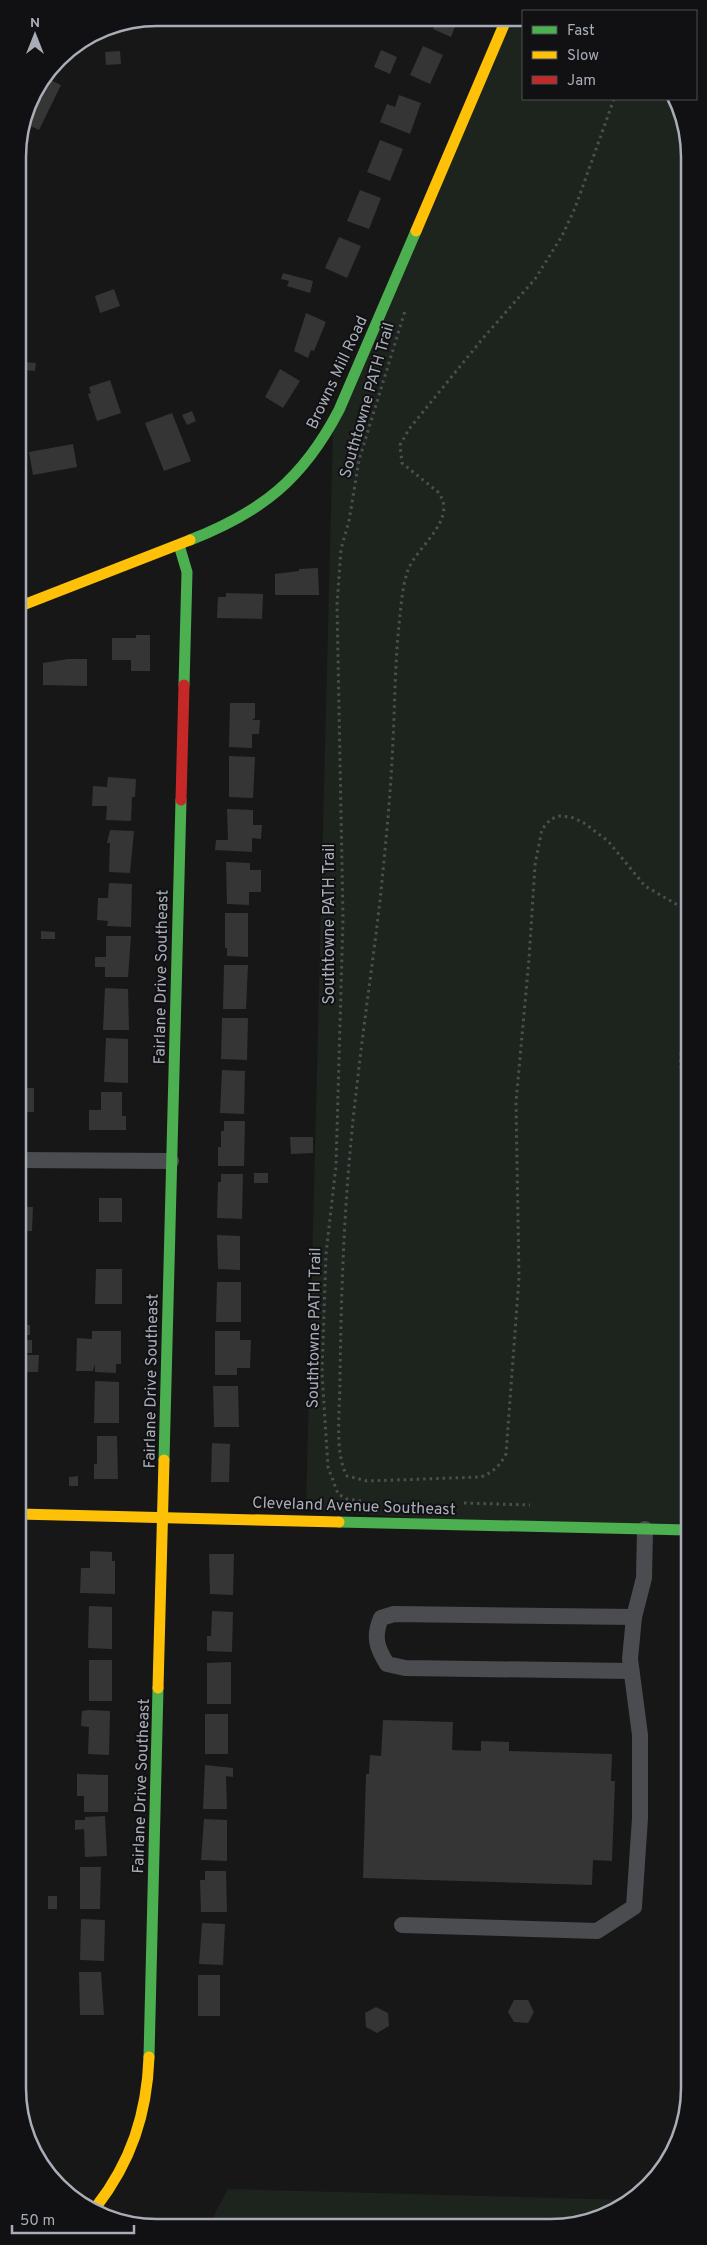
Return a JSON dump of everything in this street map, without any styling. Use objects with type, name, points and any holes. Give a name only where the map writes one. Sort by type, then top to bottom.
[{"type":"street","name":"Browns Mill Road","points":[[27,604],[228,525],[265,502],[298,472],[326,436],[339,410],[503,26]]},
{"type":"street","name":"Fairlane Drive Southeast","points":[[98,2204],[126,2165],[142,2124],[148,2084],[186,572],[179,545]]},
{"type":"street","points":[[26,1160],[172,1161]]},
{"type":"street","name":"Cleveland Avenue Southeast","points":[[26,1514],[680,1530]]},
{"type":"street","points":[[402,1925],[597,1931],[634,1907],[640,1818],[640,1744],[630,1659],[634,1617],[644,1578],[645,1529]]},
{"type":"street","points":[[631,1671],[405,1668],[387,1664],[377,1649],[376,1632],[381,1618],[394,1614],[634,1617]]},
{"type":"path","points":[[614,100],[575,208],[562,236],[536,279],[484,337],[409,429],[400,445],[402,463],[443,497],[444,507],[439,524],[408,570],[404,586],[396,653],[393,743],[381,890],[356,1087],[348,1187],[340,1349],[341,1459],[347,1476],[367,1480],[481,1477],[490,1474],[500,1464],[506,1454],[519,1278],[516,1102],[535,865],[542,829],[551,819],[560,816],[584,823],[608,841],[645,886],[681,907]]},
{"type":"path","name":"Southtowne PATH Trail","points":[[371,1501],[347,1499],[338,1494],[328,1468],[322,1373],[326,1254],[336,1166],[343,918],[337,605],[341,549],[349,521],[359,460],[384,384],[394,341],[408,303]]},
{"type":"path","points":[[459,1503],[537,1505]]},
{"type":"shaded area","points":[[506,26],[522,26],[522,100],[667,100],[674,115],[680,140],[681,157],[680,1536],[306,1510],[333,428]]},
{"type":"shaded area","points":[[228,2189],[617,2200],[600,2209],[584,2214],[550,2219],[212,2219]]},
{"type":"building","points":[[434,26],[455,26],[451,37],[433,29]]},
{"type":"building","points":[[423,46],[443,55],[430,84],[410,75]]},
{"type":"building","points":[[381,50],[397,57],[390,74],[374,67]]},
{"type":"building","points":[[120,51],[121,64],[106,65],[105,52]]},
{"type":"building","points":[[51,80],[61,85],[39,130],[30,126],[31,123],[36,107]]},
{"type":"building","points":[[399,95],[421,103],[410,134],[380,122],[387,104],[395,107]]},
{"type":"building","points":[[380,140],[403,149],[390,181],[367,172]]},
{"type":"building","points":[[360,190],[381,198],[369,229],[347,221]]},
{"type":"building","points":[[339,237],[361,246],[347,278],[325,268]]},
{"type":"building","points":[[283,273],[313,281],[310,293],[287,286],[289,281],[281,279]]},
{"type":"building","points":[[114,289],[120,306],[100,313],[95,296]]},
{"type":"building","points":[[306,313],[326,322],[314,351],[311,350],[308,358],[294,351]]},
{"type":"building","points":[[27,362],[36,363],[35,371],[27,370]]},
{"type":"building","points":[[280,369],[300,381],[283,408],[265,397]]},
{"type":"building","points":[[110,380],[121,413],[97,421],[88,394],[91,393],[89,387]]},
{"type":"building","points":[[192,411],[196,421],[187,425],[182,415]]},
{"type":"building","points":[[172,413],[191,461],[164,471],[145,423]]},
{"type":"building","points":[[73,444],[77,467],[33,475],[29,452]]},
{"type":"building","points":[[318,568],[319,595],[275,595],[275,574],[299,571],[299,569]]},
{"type":"building","points":[[226,593],[263,594],[262,619],[217,618],[218,597],[226,597]]},
{"type":"building","points":[[136,635],[150,635],[150,671],[131,671],[131,660],[112,660],[112,638],[136,638]]},
{"type":"building","points":[[68,659],[87,659],[87,686],[43,685],[43,663]]},
{"type":"building","points":[[230,703],[255,703],[255,718],[252,720],[260,720],[259,734],[252,734],[252,748],[229,747]]},
{"type":"building","points":[[229,756],[255,757],[253,798],[229,797]]},
{"type":"building","points":[[108,777],[136,779],[135,797],[132,797],[131,821],[106,820],[107,806],[92,806],[93,786],[107,787]]},
{"type":"building","points":[[227,809],[253,810],[253,825],[262,825],[261,839],[252,838],[252,852],[215,850],[216,840],[228,840]]},
{"type":"building","points":[[110,830],[134,831],[130,873],[109,872],[110,843],[107,843]]},
{"type":"building","points":[[226,862],[250,863],[250,870],[261,870],[261,892],[249,892],[249,905],[227,904]]},
{"type":"building","points":[[109,883],[132,884],[131,927],[107,926],[108,921],[97,920],[98,898],[108,898]]},
{"type":"building","points":[[225,913],[248,913],[248,957],[227,956],[227,948],[225,948]]},
{"type":"building","points":[[41,931],[55,932],[55,939],[41,939]]},
{"type":"building","points":[[106,936],[131,936],[128,977],[105,977],[105,967],[95,967],[95,957],[106,957]]},
{"type":"building","points":[[224,965],[248,965],[246,1009],[223,1009]]},
{"type":"building","points":[[105,988],[128,989],[129,1030],[103,1030]]},
{"type":"building","points":[[222,1018],[248,1018],[247,1060],[221,1059]]},
{"type":"building","points":[[106,1038],[128,1039],[128,1083],[104,1082]]},
{"type":"building","points":[[222,1070],[245,1071],[244,1114],[220,1113]]},
{"type":"building","points":[[27,1088],[34,1088],[34,1112],[27,1112]]},
{"type":"building","points":[[101,1092],[122,1092],[122,1116],[126,1116],[126,1130],[89,1130],[89,1110],[101,1110]]},
{"type":"building","points":[[224,1121],[245,1121],[244,1166],[218,1166],[218,1147],[221,1147],[221,1131],[224,1131]]},
{"type":"building","points":[[290,1137],[313,1137],[313,1153],[291,1154]]},
{"type":"building","points":[[254,1173],[268,1173],[268,1183],[254,1183]]},
{"type":"building","points":[[221,1174],[243,1174],[242,1219],[217,1218],[218,1182],[221,1182]]},
{"type":"building","points":[[99,1198],[122,1198],[122,1222],[99,1222]]},
{"type":"building","points":[[26,1207],[33,1207],[32,1231],[26,1231]]},
{"type":"building","points":[[217,1235],[240,1236],[240,1270],[218,1269]]},
{"type":"building","points":[[96,1269],[122,1269],[122,1304],[95,1304]]},
{"type":"building","points":[[217,1282],[241,1282],[241,1322],[216,1322]]},
{"type":"building","points":[[26,1325],[30,1325],[30,1335],[26,1335]]},
{"type":"building","points":[[92,1331],[121,1331],[121,1364],[116,1364],[116,1373],[95,1372],[95,1364],[93,1371],[76,1371],[77,1338],[92,1339]]},
{"type":"building","points":[[215,1331],[240,1331],[240,1340],[251,1340],[250,1368],[237,1368],[237,1375],[215,1375]]},
{"type":"building","points":[[26,1340],[32,1340],[32,1353],[26,1353]]},
{"type":"building","points":[[26,1355],[39,1355],[38,1372],[26,1372]]},
{"type":"building","points":[[95,1381],[119,1382],[119,1423],[94,1423]]},
{"type":"building","points":[[213,1386],[238,1386],[239,1427],[214,1427]]},
{"type":"building","points":[[97,1436],[117,1436],[118,1479],[94,1479],[94,1464],[97,1464]]},
{"type":"building","points":[[212,1443],[230,1444],[229,1482],[211,1482]]},
{"type":"building","points":[[78,1476],[78,1486],[69,1486],[69,1477]]},
{"type":"building","points":[[90,1551],[112,1552],[112,1561],[115,1561],[115,1594],[80,1593],[81,1568],[90,1568]]},
{"type":"building","points":[[209,1554],[234,1554],[233,1595],[210,1594]]},
{"type":"building","points":[[89,1606],[112,1607],[112,1649],[88,1648]]},
{"type":"building","points":[[212,1611],[233,1612],[232,1652],[207,1651],[207,1636],[211,1636]]},
{"type":"building","points":[[89,1660],[112,1660],[112,1701],[89,1701]]},
{"type":"building","points":[[231,1662],[231,1704],[207,1704],[207,1663]]},
{"type":"building","points":[[82,1711],[110,1711],[109,1755],[88,1754],[89,1727],[81,1726]]},
{"type":"building","points":[[205,1714],[228,1714],[228,1754],[205,1754]]},
{"type":"building","points":[[383,1720],[453,1722],[452,1750],[481,1751],[481,1741],[509,1742],[509,1751],[612,1754],[611,1781],[615,1781],[612,1861],[593,1860],[592,1885],[363,1878],[366,1774],[369,1774],[370,1755],[381,1756]]},
{"type":"building","points":[[205,1765],[233,1768],[233,1777],[226,1776],[227,1809],[203,1809]]},
{"type":"building","points":[[77,1774],[108,1775],[108,1812],[84,1812],[84,1796],[77,1796]]},
{"type":"building","points":[[105,1816],[107,1856],[85,1857],[84,1829],[75,1830],[75,1820],[85,1820],[85,1817]]},
{"type":"building","points":[[204,1819],[227,1820],[227,1861],[201,1860]]},
{"type":"building","points":[[80,1867],[101,1867],[100,1909],[80,1909]]},
{"type":"building","points":[[205,1871],[226,1871],[227,1912],[201,1912],[200,1880],[205,1880]]},
{"type":"building","points":[[48,1896],[57,1896],[57,1909],[48,1909]]},
{"type":"building","points":[[81,1919],[105,1920],[104,1961],[80,1960]]},
{"type":"building","points":[[202,1923],[225,1924],[223,1965],[199,1964]]},
{"type":"building","points":[[79,1972],[101,1972],[104,2015],[80,2015]]},
{"type":"building","points":[[198,1975],[220,1975],[220,2016],[198,2016]]},
{"type":"building","points":[[514,2000],[528,2000],[534,2012],[528,2023],[514,2022],[508,2012]]},
{"type":"building","points":[[376,2007],[388,2013],[389,2026],[377,2033],[366,2027],[365,2013]]},
{"type":"traffic: fast","points":[[190,540],[239,518],[259,505],[295,474],[311,455],[339,410],[416,231]]},
{"type":"traffic: fast","points":[[179,545],[187,572],[184,685]]},
{"type":"traffic: fast","points":[[164,1460],[181,800]]},
{"type":"traffic: fast","points":[[339,1522],[680,1530]]},
{"type":"traffic: fast","points":[[149,2057],[158,1688]]},
{"type":"traffic: slow","points":[[416,231],[503,26]]},
{"type":"traffic: slow","points":[[27,604],[190,540]]},
{"type":"traffic: slow","points":[[158,1688],[164,1460]]},
{"type":"traffic: slow","points":[[26,1514],[339,1522]]},
{"type":"traffic: slow","points":[[98,2204],[119,2173],[135,2136],[145,2098],[149,2057]]},
{"type":"traffic: jam","points":[[181,800],[184,685]]}]
